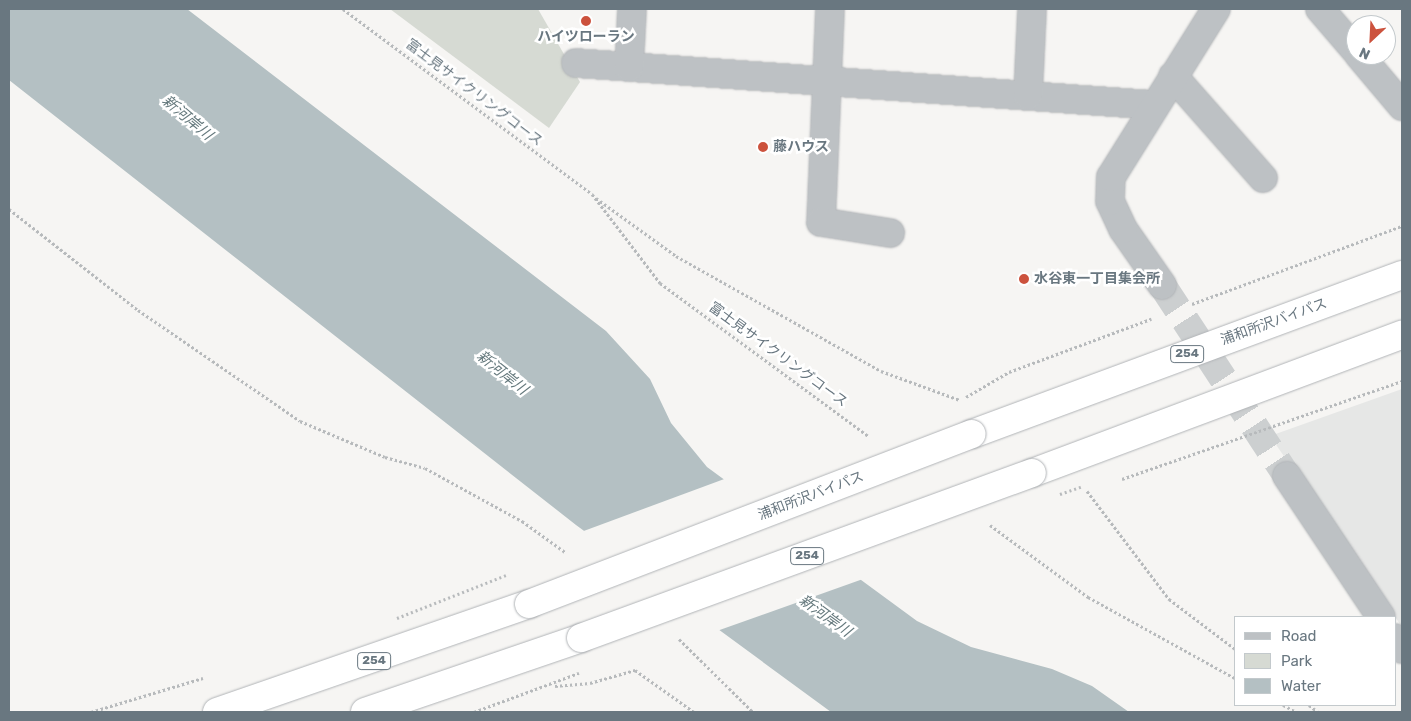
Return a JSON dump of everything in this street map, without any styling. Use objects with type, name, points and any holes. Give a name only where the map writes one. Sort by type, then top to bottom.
[{"type":"highway","name":"浦和所沢バイパス","points":[[217,712],[529,604],[972,434],[1402,275]]},
{"type":"highway","name":"254","points":[[365,712],[582,638],[1402,335]]},
{"type":"street","points":[[629,67],[632,9]]},
{"type":"street","points":[[830,9],[821,222],[890,233]]},
{"type":"street","points":[[1028,96],[1032,9]]},
{"type":"street","points":[[1162,285],[1123,229],[1110,201],[1111,177],[1154,105],[1216,9]]},
{"type":"street","points":[[1320,9],[1346,39]]},
{"type":"street","points":[[576,63],[1154,105]]},
{"type":"street","points":[[1367,65],[1402,106]]},
{"type":"street","points":[[1173,76],[1263,178]]},
{"type":"street","points":[[1287,476],[1380,616]]},
{"type":"path","name":"富士見サイクリングコース","points":[[342,9],[592,194],[660,283],[874,440]]},
{"type":"path","points":[[592,194],[676,256],[881,371],[959,400]]},
{"type":"path","points":[[9,210],[251,391],[300,421],[384,457],[425,468],[522,520],[570,556]]},
{"type":"path","points":[[1112,481],[1402,381]]},
{"type":"path","points":[[1093,484],[1083,486],[1170,599],[1234,648]]},
{"type":"path","points":[[985,522],[1088,598],[1234,677]]},
{"type":"path","points":[[673,634],[696,652],[753,712]]},
{"type":"path","points":[[540,688],[590,683],[635,670],[694,712]]},
{"type":"path","points":[[1285,706],[1296,712]]},
{"type":"shaded area","points":[[1402,389],[1402,627],[1396,616],[1270,436]]},
{"type":"green space","points":[[390,9],[538,9],[580,82],[549,128]]},
{"type":"water","name":"新河岸川","points":[[9,9],[187,9],[606,331],[650,379],[671,423],[707,467],[917,621],[971,647],[1052,669],[1092,686],[1129,712],[831,712],[576,525],[9,80]]},
{"type":"pier","points":[[727,478],[863,579],[714,632],[581,532]]},
{"type":"tunnel","points":[[1162,285],[1287,476]]},
{"type":"place","name":"ハイツローラン","points":[[586,21]]},
{"type":"place","name":"藤ハウス","points":[[763,147]]},
{"type":"place","name":"水谷東一丁目集会所","points":[[1024,279]]}]
